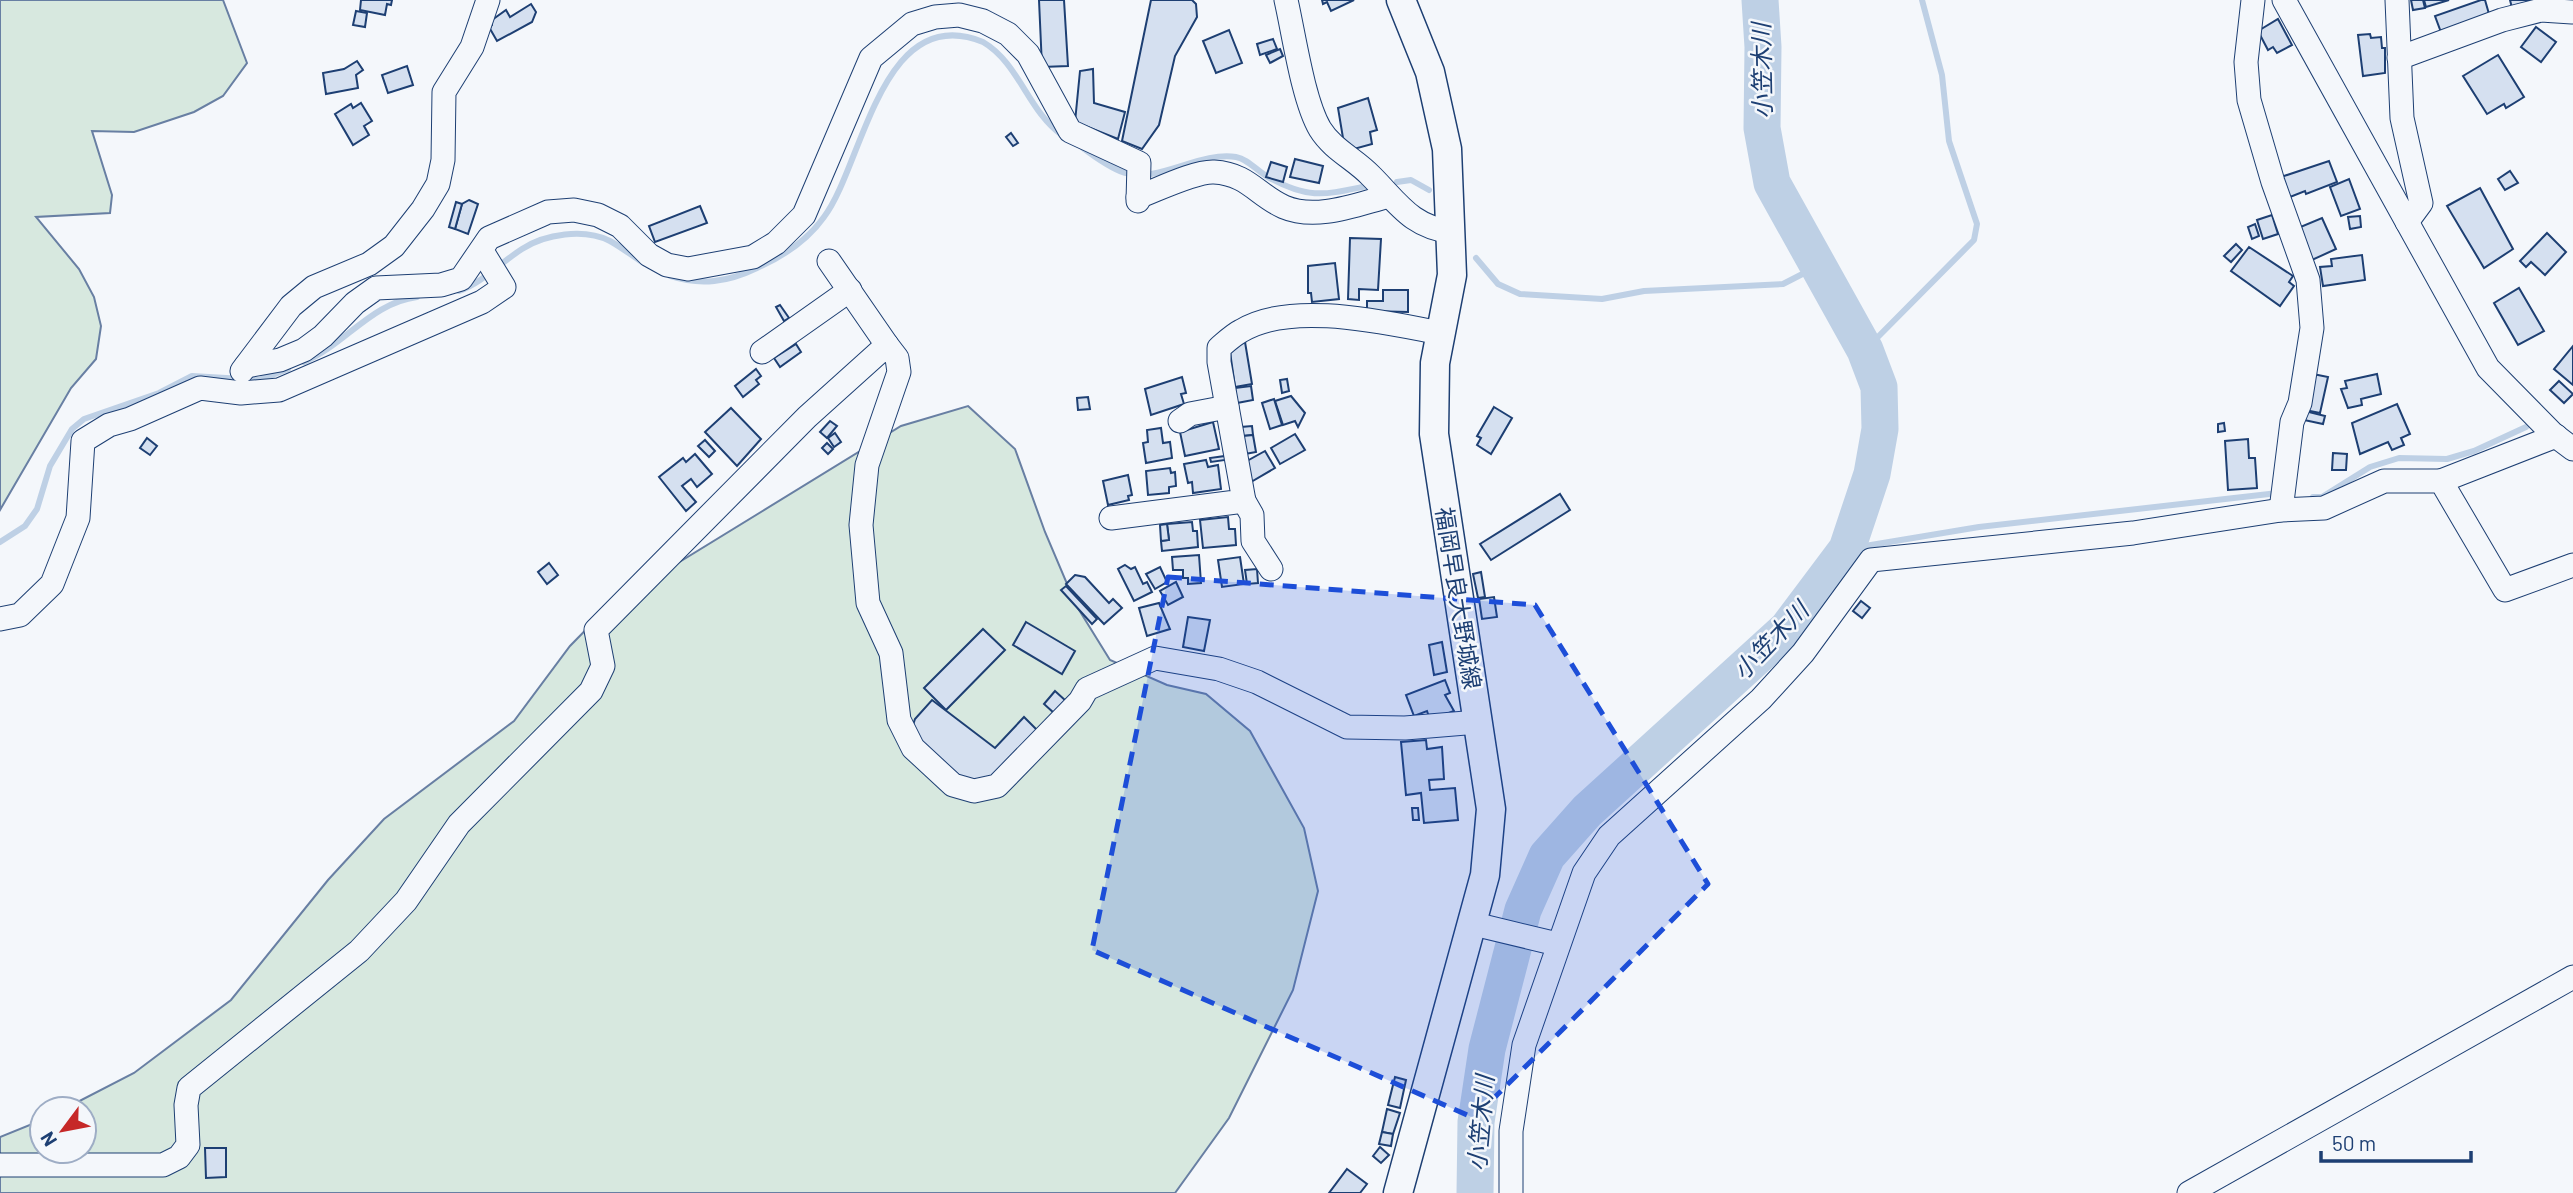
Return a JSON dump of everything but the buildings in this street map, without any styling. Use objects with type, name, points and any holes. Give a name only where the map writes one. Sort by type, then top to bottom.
[{"type":"main road","name":"福岡早良大野城線","points":[[1398,1193],[1474,923],[1485,876],[1491,809],[1434,434],[1435,363],[1451,275],[1452,232],[1447,149],[1430,72],[1401,0]]},
{"type":"street","points":[[243,377],[292,306],[314,287],[369,264],[394,246],[423,209],[438,184],[443,160],[444,92],[472,47],[488,0]]},
{"type":"street","points":[[1286,0],[1310,100],[1320,129],[1338,150],[1370,174],[1389,197],[1429,229],[1452,232]]},
{"type":"street","points":[[2253,0],[2246,62],[2249,100],[2273,182],[2308,280],[2312,328],[2300,403],[2292,422],[2281,510]]},
{"type":"street","points":[[1511,1193],[1511,1131],[1524,1045],[1557,944],[1584,873],[1609,836],[1762,699],[1803,653],[1871,560],[2133,533],[2281,510],[2324,508],[2384,481],[2441,481],[2564,442],[2488,368],[2284,0]]},
{"type":"street","points":[[2397,0],[2402,118],[2421,203],[2407,222]]},
{"type":"street","points":[[2399,58],[2502,20],[2541,10],[2572,12]]},
{"type":"street","points":[[0,619],[20,615],[52,584],[78,518],[83,441],[109,425],[130,419],[200,388],[243,377],[304,350],[323,336],[355,303],[376,289],[441,285],[461,279],[484,255],[489,238],[548,212],[574,210],[598,215],[620,226],[649,255],[667,265],[688,269],[753,257],[776,243],[804,215],[871,58],[912,24],[935,17],[959,15],[983,21],[1007,34],[1028,54],[1070,131],[1139,163],[1138,195],[1210,172],[1244,178],[1283,207],[1297,211],[1321,212],[1389,197]]},
{"type":"street","points":[[243,377],[279,390],[482,302],[504,287],[484,255]]},
{"type":"street","points":[[830,261],[897,358],[899,372],[867,465],[861,526],[868,603],[891,653],[899,720],[913,748],[953,785],[974,791],[997,786],[1080,701],[1087,689],[1155,658],[1219,668],[1257,682],[1347,727],[1405,728],[1478,722]]},
{"type":"street","points":[[762,352],[850,290]]},
{"type":"street","points":[[1271,569],[1253,541],[1252,515],[1244,501],[1219,348],[1242,330],[1273,319],[1315,316],[1382,322],[1440,333]]},
{"type":"street","points":[[0,1165],[163,1165],[178,1157],[188,1145],[186,1105],[189,1088],[359,951],[406,901],[459,824],[591,691],[603,666],[596,630],[807,417],[887,345]]},
{"type":"street","points":[[1180,421],[1190,414],[1227,407]]},
{"type":"street","points":[[2441,481],[2505,590],[2573,565]]},
{"type":"street","points":[[1111,518],[1244,501]]},
{"type":"street","points":[[1474,923],[1557,944]]},
{"type":"street","points":[[2189,1193],[2573,977]]},
{"type":"highlighted area","points":[[1168,577],[1535,605],[1708,884],[1474,1118],[1092,950]]},
{"type":"shaded area","points":[[0,0],[223,0],[247,63],[223,96],[194,112],[134,132],[92,131],[112,195],[110,213],[36,217],[79,269],[94,297],[101,326],[96,359],[71,388],[0,510]]},
{"type":"shaded area","points":[[968,406],[1015,449],[1045,532],[1076,605],[1110,660],[1167,685],[1206,694],[1250,731],[1304,828],[1318,891],[1293,990],[1229,1118],[1175,1193],[0,1193],[0,1137],[28,1126],[28,1165],[98,1165],[98,1095],[91,1095],[134,1073],[231,1000],[328,880],[384,819],[514,721],[570,646],[611,604],[901,426]]},
{"type":"waterway","name":"小笠木川","points":[[1475,1193],[1476,1122],[1487,1049],[1523,910],[1547,856],[1587,811],[1787,629],[1847,549],[1872,474],[1880,429],[1879,387],[1865,350],[1772,183],[1762,128],[1763,47],[1760,0]]},
{"type":"waterway","points":[[1865,350],[1974,240],[1977,224],[1949,141],[1942,75],[1922,0]]},
{"type":"waterway","points":[[670,276],[704,282],[736,277],[776,258],[810,233],[824,217],[838,193],[880,95],[898,65],[921,44],[948,35],[983,42],[1006,62],[1040,113],[1062,135]]},
{"type":"waterway","points":[[1083,148],[1114,168],[1138,175],[1222,156],[1240,158],[1283,185],[1296,190],[1331,193],[1372,185]]},
{"type":"waterway","points":[[1397,182],[1411,180],[1429,190]]},
{"type":"waterway","points":[[459,291],[476,283],[531,244],[565,234],[600,237],[642,262]]},
{"type":"waterway","points":[[1476,258],[1498,284],[1520,294],[1602,299],[1644,291],[1783,284],[1818,266]]},
{"type":"waterway","points":[[304,362],[333,345],[372,315],[386,307],[417,297]]},
{"type":"waterway","points":[[0,542],[25,526],[37,509],[50,466],[72,429],[84,419],[159,393],[192,376],[259,380],[288,369]]},
{"type":"waterway","points":[[2313,497],[2322,497],[2370,467],[2399,458],[2447,459],[2474,451],[2526,427]]},
{"type":"waterway","points":[[1847,549],[1979,527],[2278,493]]}]
